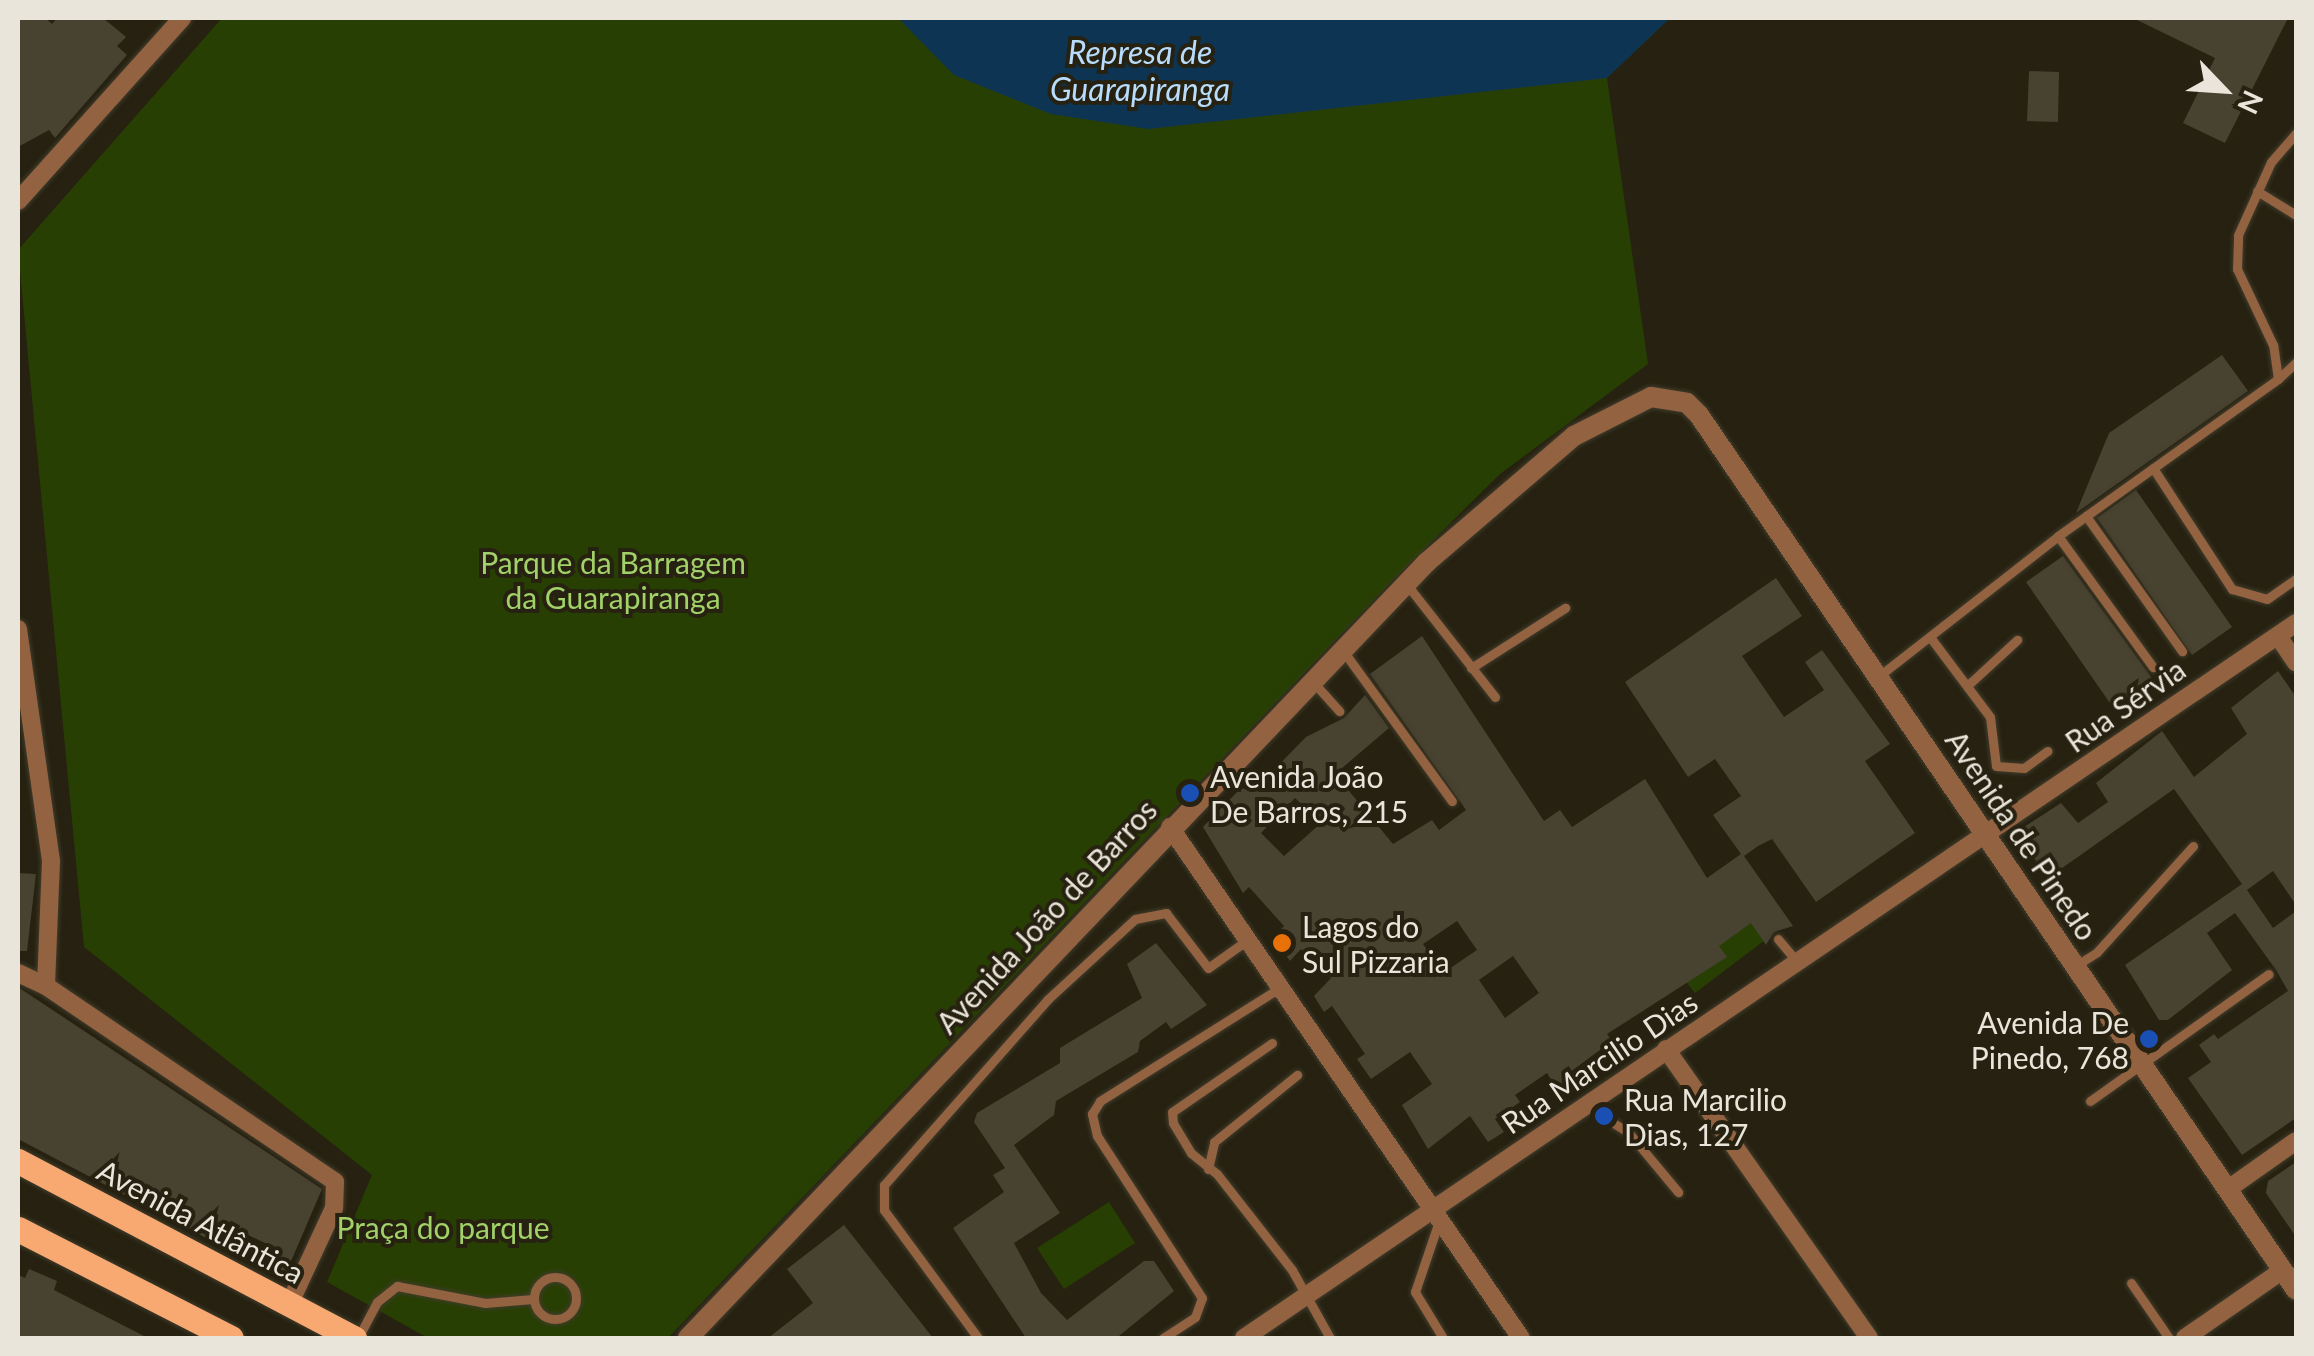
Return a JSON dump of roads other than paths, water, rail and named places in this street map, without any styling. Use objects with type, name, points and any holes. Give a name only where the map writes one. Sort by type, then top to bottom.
[{"type":"main road","name":"Avenida Atlântica","points":[[18,1162],[356,1338]]},
{"type":"main road","points":[[18,1230],[231,1338]]},
{"type":"street","points":[[18,201],[182,18]]},
{"type":"street","name":"Avenida João de Barros","points":[[700,1334],[1170,828],[1406,584],[1505,489],[1574,436],[1651,397],[1686,403],[1698,415]]},
{"type":"street","name":"Avenida de Pinedo","points":[[1698,415],[2296,1290]]},
{"type":"street","name":"Rua Sérvia","points":[[1987,834],[2296,623]]},
{"type":"street","points":[[18,629],[50,860],[46,986]]},
{"type":"street","points":[[2278,636],[2296,662]]},
{"type":"street","points":[[1170,828],[1275,991],[1521,1338]]},
{"type":"street","name":"Rua Marcilio Dias","points":[[1244,1338],[1435,1215],[1596,1097],[1987,834]]},
{"type":"street","points":[[18,973],[46,986],[335,1182],[334,1208],[289,1305]]},
{"type":"street","points":[[1666,1049],[1868,1338]]},
{"type":"street","points":[[2228,1189],[2296,1141]]},
{"type":"street","points":[[2185,1338],[2283,1270]]},
{"type":"lane","points":[[2278,379],[2273,345],[2237,269],[2238,235],[2283,143],[2296,134]]},
{"type":"lane","points":[[2257,191],[2296,215]]},
{"type":"lane","points":[[1877,678],[2058,536],[2294,369]]},
{"type":"lane","points":[[2153,468],[2232,589],[2267,599],[2296,579]]},
{"type":"lane","points":[[2086,516],[2182,652]]},
{"type":"lane","points":[[2058,536],[2153,668]]},
{"type":"lane","points":[[1406,584],[1494,697]]},
{"type":"lane","points":[[1471,668],[1565,608]]},
{"type":"lane","points":[[1930,636],[1990,716],[1996,766],[2024,768],[2047,750]]},
{"type":"lane","points":[[1968,685],[2017,640]]},
{"type":"lane","points":[[1342,649],[1452,801]]},
{"type":"lane","points":[[1312,681],[1339,710]]},
{"type":"lane","points":[[2076,966],[2097,952],[2194,846]]},
{"type":"lane","points":[[978,1338],[884,1210],[884,1185],[1048,999],[1136,918],[1166,914],[1208,968],[1243,943]]},
{"type":"lane","points":[[1778,938],[1796,962]]},
{"type":"lane","points":[[2090,1101],[2269,974]]},
{"type":"lane","points":[[1163,1338],[1195,1317],[1202,1298],[1097,1136],[1092,1114],[1100,1101],[1275,991]]},
{"type":"lane","points":[[1272,1043],[1172,1112],[1190,1153],[1208,1169],[1307,1295],[1330,1338]]},
{"type":"lane","points":[[1208,1169],[1214,1142],[1297,1075]]},
{"type":"lane","points":[[1596,1097],[1607,1119],[1628,1133],[1678,1192]]},
{"type":"lane","points":[[1435,1215],[1415,1292],[1443,1338]]},
{"type":"lane","points":[[356,1338],[378,1302],[396,1286],[485,1303],[533,1299],[552,1277],[576,1292],[563,1318],[543,1317],[533,1299]]},
{"type":"lane","points":[[2131,1283],[2169,1338]]},
{"type":"water","name":"Represa de Guarapiranga","points":[[898,18],[1670,18],[1607,78],[1148,129],[1051,114],[954,75]]},
{"type":"place","name":"Avenida João De Barros, 215","points":[[1190,793]]},
{"type":"place","name":"Lagos do Sul Pizzaria","points":[[1282,943]]},
{"type":"place","name":"Avenida De Pinedo, 768","points":[[2149,1039]]},
{"type":"place","name":"Rua Marcilio Dias, 127","points":[[1604,1116]]},
{"type":"park label","name":"Parque da Barragem da Guarapiranga","points":[[613,579]]},
{"type":"park label","name":"Praça do parque","points":[[443,1227]]}]
